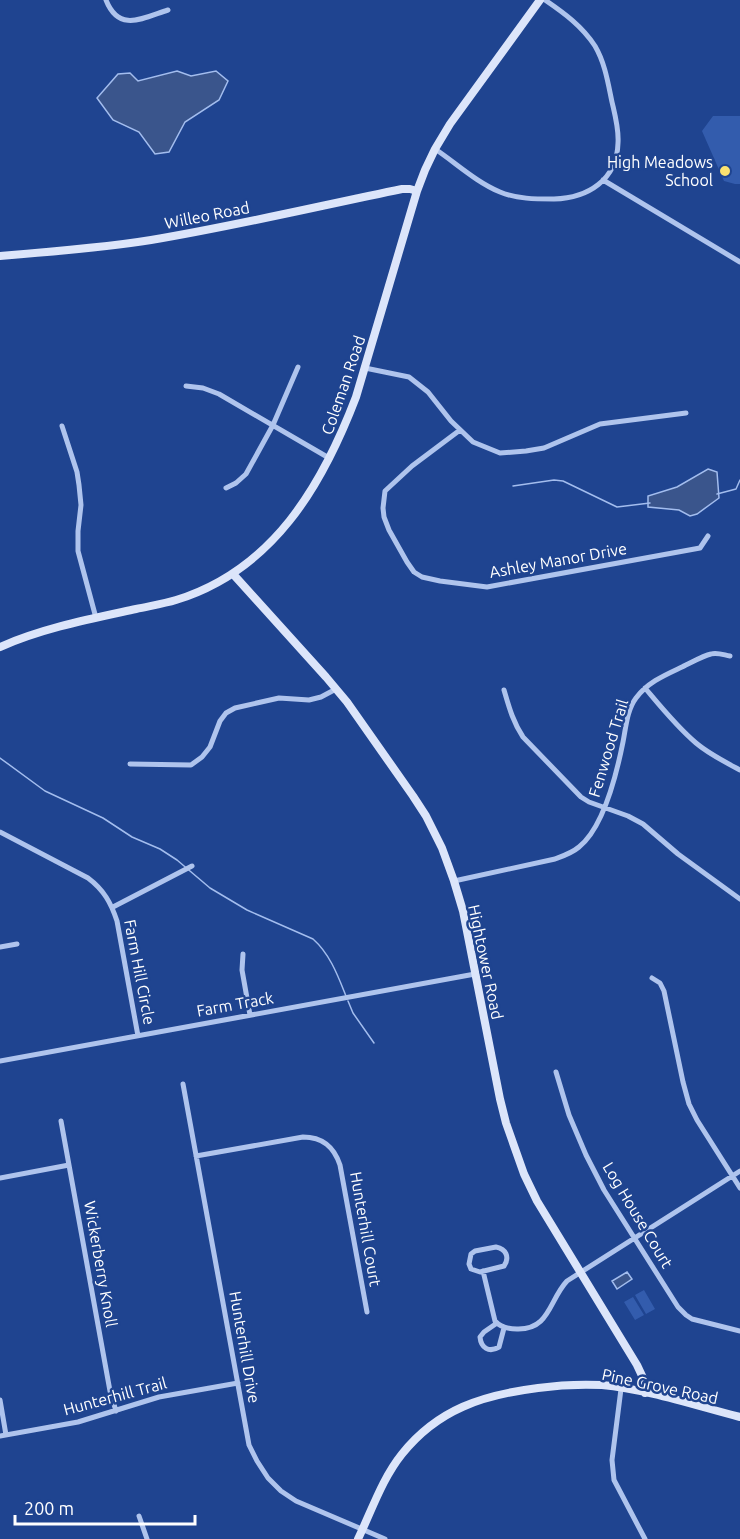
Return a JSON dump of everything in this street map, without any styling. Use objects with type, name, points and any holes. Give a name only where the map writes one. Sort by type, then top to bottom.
[{"type":"street","points":[[106,0],[110,10],[126,21],[134,21],[168,10]]},
{"type":"street","name":"Coleman Road","points":[[0,647],[42,632],[176,600],[204,589],[233,574],[261,553],[286,527],[304,502],[345,428],[417,191],[435,149],[450,124],[540,0]]},
{"type":"street","points":[[435,149],[486,185],[502,193],[518,197],[536,199],[572,197],[589,191],[603,180],[614,162],[619,141],[604,66],[596,47],[583,30],[545,0]]},
{"type":"street","points":[[603,180],[740,262]]},
{"type":"street","name":"Willeo Road","points":[[0,256],[148,240],[402,189],[417,191]]},
{"type":"street","points":[[226,488],[246,474],[273,425],[298,368]]},
{"type":"street","points":[[365,368],[409,377],[428,392],[451,421],[473,442],[500,453],[544,448],[600,424],[686,413]]},
{"type":"street","points":[[186,386],[203,388],[219,394],[329,458]]},
{"type":"street","points":[[62,426],[78,479],[81,505],[78,551],[96,618]]},
{"type":"street","name":"Ashley Manor Drive","points":[[460,430],[411,466],[385,491],[383,508],[389,531],[414,572],[422,577],[440,582],[487,587],[700,548],[708,536]]},
{"type":"street","name":"Hightower Road","points":[[233,574],[336,689],[366,727],[426,816],[442,848],[463,911],[500,1099],[513,1146],[537,1201],[638,1365],[644,1380],[645,1393]]},
{"type":"street","name":"Fenwood Trail","points":[[454,881],[555,859],[580,846],[597,825],[604,807],[618,768],[630,711],[636,699],[645,688],[657,680],[713,653],[730,656]]},
{"type":"street","points":[[645,688],[697,744],[740,770]]},
{"type":"street","points":[[130,764],[191,765],[210,747],[220,721],[226,713],[235,708],[279,698],[309,700],[336,689]]},
{"type":"street","points":[[504,690],[513,719],[524,737],[581,797],[643,824],[678,854],[740,899]]},
{"type":"street","name":"Farm Hill Circle","points":[[0,832],[88,878],[102,891],[113,907],[138,1036]]},
{"type":"street","points":[[113,907],[186,868],[192,867]]},
{"type":"street","points":[[0,947],[16,944]]},
{"type":"street","points":[[243,954],[242,970],[250,1015]]},
{"type":"street","name":"Farm Track","points":[[0,1061],[475,975]]},
{"type":"street","points":[[652,978],[660,983],[664,991],[682,1082],[689,1104],[740,1188]]},
{"type":"street","name":"Log House Court","points":[[556,1072],[569,1115],[604,1190],[682,1312],[692,1319],[740,1330]]},
{"type":"street","name":"Hunterhill Drive","points":[[183,1084],[249,1445],[256,1461],[268,1478],[296,1501],[385,1539]]},
{"type":"street","name":"Wickerberry Knoll","points":[[61,1121],[110,1391],[116,1411]]},
{"type":"street","name":"Hunterhill Court","points":[[196,1156],[303,1137],[318,1139],[330,1146],[337,1155],[340,1165],[367,1312]]},
{"type":"street","points":[[0,1178],[69,1165]]},
{"type":"street","points":[[483,1271],[493,1317],[497,1323],[510,1329],[536,1326],[545,1317],[561,1287],[581,1272],[740,1172]]},
{"type":"street","points":[[496,1247],[505,1251],[507,1256],[504,1266],[483,1271],[471,1269],[469,1264],[471,1254],[475,1251],[496,1247]]},
{"type":"street","points":[[497,1323],[480,1337],[486,1349],[499,1347],[504,1328]]},
{"type":"street","name":"Hunterhill Trail","points":[[3,1435],[78,1422],[159,1397],[238,1383]]},
{"type":"street","name":"Pine Grove Road","points":[[358,1539],[385,1479],[400,1455],[424,1430],[470,1402],[524,1390],[566,1385],[602,1386],[645,1393],[740,1417]]},
{"type":"street","points":[[621,1389],[612,1470],[614,1480],[645,1539]]},
{"type":"street","points":[[0,1400],[3,1435]]},
{"type":"street","points":[[139,1516],[147,1539]]},
{"type":"shaded area","points":[[177,71],[191,76],[216,71],[228,81],[219,100],[185,122],[169,152],[155,154],[139,132],[113,120],[97,98],[118,74],[130,73],[138,81]]},
{"type":"shaded area","points":[[713,116],[740,116],[740,184],[724,181],[702,131]]},
{"type":"shaded area","points":[[708,469],[717,472],[719,498],[697,514],[690,516],[679,510],[648,507],[648,496],[677,487]]},
{"type":"shaded area","points":[[627,1272],[632,1279],[617,1289],[612,1281]]},
{"type":"shaded area","points":[[644,1290],[655,1309],[646,1314],[635,1295]]},
{"type":"shaded area","points":[[633,1297],[644,1315],[635,1320],[624,1302]]},
{"type":"waterway","points":[[513,486],[554,480],[563,481],[617,507],[650,503]]},
{"type":"waterway","points":[[717,494],[736,489],[740,480]]},
{"type":"waterway","points":[[0,758],[45,791],[103,818],[132,837],[160,849],[210,888],[247,910],[313,939],[329,958],[346,996]]},
{"type":"waterway","points":[[348,1001],[353,1013],[374,1043]]},
{"type":"place","name":"High Meadows School","points":[[725,171]]}]
